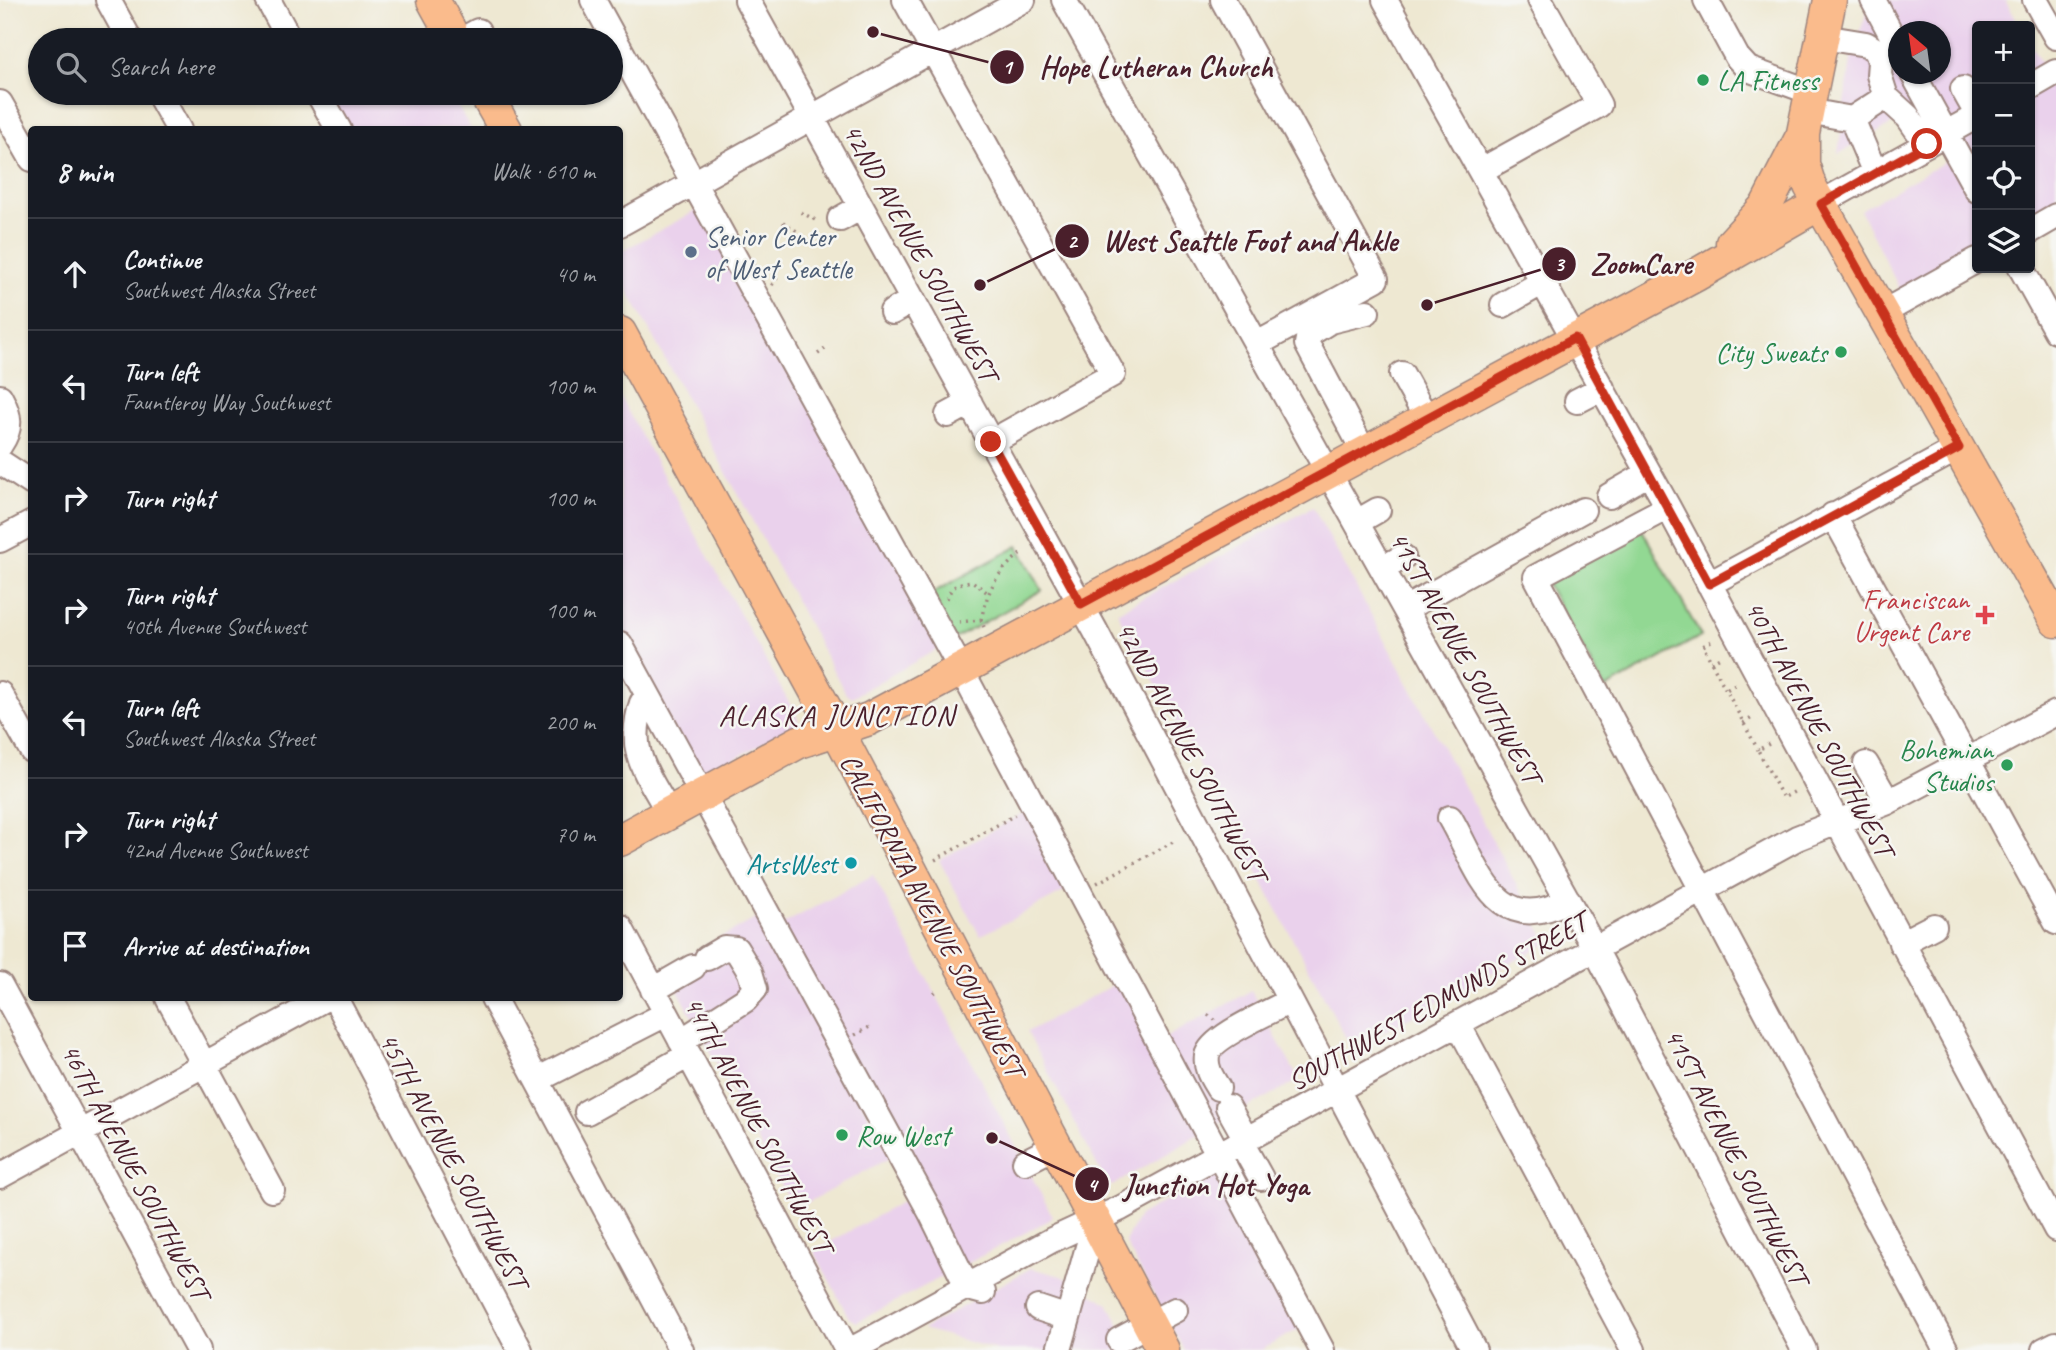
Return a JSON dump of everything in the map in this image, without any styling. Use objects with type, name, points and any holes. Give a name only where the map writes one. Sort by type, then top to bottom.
[{"type":"main road","points":[[433,0],[457,28]]},
{"type":"main road","points":[[1830,0],[1807,112],[1803,163],[1810,186],[2056,621]]},
{"type":"main road","points":[[497,105],[505,126]]},
{"type":"main road","points":[[1696,275],[1746,230],[1766,206],[1807,112]]},
{"type":"main road","points":[[623,839],[799,742],[869,719],[1696,275],[1821,204]]},
{"type":"main road","name":"CALIFORNIA AVENUE SOUTHWEST","points":[[623,339],[837,730],[1095,1222],[1162,1328]]},
{"type":"street","points":[[108,0],[123,28]]},
{"type":"street","points":[[268,0],[283,28]]},
{"type":"street","points":[[593,0],[605,28]]},
{"type":"street","name":"42ND AVENUE SOUTHWEST","points":[[747,0],[862,207],[902,306],[959,409],[991,442],[1081,604],[1474,1350]]},
{"type":"street","points":[[905,0],[1112,374],[991,442]]},
{"type":"street","points":[[623,222],[1023,0]]},
{"type":"street","name":"41ST AVENUE SOUTHWEST","points":[[1064,0],[1329,471],[1368,516],[1393,562],[1405,609],[1595,948],[1804,1350]]},
{"type":"street","points":[[1223,0],[1376,279],[1259,343]]},
{"type":"street","name":"40TH AVENUE SOUTHWEST","points":[[1385,0],[1668,506],[2056,1229]]},
{"type":"street","points":[[1482,170],[1599,105],[1540,0]]},
{"type":"street","points":[[1706,0],[1737,57],[1748,69],[1807,112],[1852,119],[1886,97]]},
{"type":"street","points":[[1873,0],[1888,27]]},
{"type":"street","points":[[2035,0],[2056,37]]},
{"type":"street","points":[[1823,37],[1866,44],[1877,51],[1880,57],[1879,75],[1886,97],[1937,138]]},
{"type":"street","points":[[624,72],[696,183],[961,669],[1322,1350]]},
{"type":"street","points":[[2035,84],[2056,72]]},
{"type":"street","points":[[1917,84],[1937,138],[1971,188]]},
{"type":"street","points":[[1963,89],[1972,106]]},
{"type":"street","points":[[0,103],[28,152]]},
{"type":"street","points":[[164,105],[176,126]]},
{"type":"street","points":[[325,105],[337,126]]},
{"type":"street","points":[[1821,204],[1972,118]]},
{"type":"street","points":[[1852,119],[1875,173]]},
{"type":"street","points":[[828,220],[862,207]]},
{"type":"street","points":[[2035,228],[2056,216]]},
{"type":"street","points":[[1882,313],[1972,263]]},
{"type":"street","points":[[2024,273],[2056,331]]},
{"type":"street","points":[[1503,305],[1543,282]]},
{"type":"street","points":[[1364,452],[1307,344],[1309,334],[1330,321],[1367,312]]},
{"type":"street","points":[[1402,374],[1427,419]]},
{"type":"street","points":[[1577,401],[1602,388]]},
{"type":"street","points":[[0,397],[9,418],[8,432],[0,445]]},
{"type":"street","points":[[1709,584],[1959,448]]},
{"type":"street","points":[[0,462],[28,480]]},
{"type":"street","points":[[1609,496],[1649,473]]},
{"type":"street","points":[[1668,506],[1536,577],[1947,1350]]},
{"type":"street","points":[[1405,609],[1583,510]]},
{"type":"street","points":[[1833,515],[1967,761],[2019,879],[2056,922]]},
{"type":"street","points":[[0,540],[28,525]]},
{"type":"street","points":[[623,650],[943,1250],[978,1291]]},
{"type":"street","points":[[0,694],[28,744]]},
{"type":"street","points":[[649,699],[642,703],[635,726],[637,754],[669,813]]},
{"type":"street","name":"SOUTHWEST EDMUNDS STREET","points":[[849,1350],[978,1291],[1052,1240],[1095,1222],[1797,838],[1888,802],[2056,713]]},
{"type":"street","points":[[1866,764],[1888,802]]},
{"type":"street","points":[[1450,818],[1493,894],[1506,908],[1526,914],[1546,912],[1568,900]]},
{"type":"street","points":[[1901,943],[1934,926]]},
{"type":"street","name":"44TH AVENUE SOUTHWEST","points":[[623,933],[666,1014],[726,1107],[849,1350]]},
{"type":"street","points":[[587,1112],[695,1058],[755,989],[750,972],[736,949],[724,948],[653,990]]},
{"type":"street","name":"46TH AVENUE SOUTHWEST","points":[[0,985],[198,1350]]},
{"type":"street","points":[[170,1001],[272,1190]]},
{"type":"street","points":[[0,1176],[320,1001]]},
{"type":"street","name":"45TH AVENUE SOUTHWEST","points":[[337,1001],[520,1350]]},
{"type":"street","points":[[494,1001],[681,1350]]},
{"type":"street","points":[[1261,1178],[1207,1069],[1207,1055],[1215,1042],[1290,1001]]},
{"type":"street","points":[[537,1080],[666,1014]]},
{"type":"street","points":[[1458,1024],[1633,1350]]},
{"type":"street","points":[[1025,1162],[1056,1146]]},
{"type":"street","points":[[1059,1350],[1095,1222]]},
{"type":"street","points":[[1038,1308],[1068,1318]]},
{"type":"street","points":[[1119,1340],[1162,1328]]},
{"type":"street","points":[[2044,1350],[2056,1343]]},
{"type":"path","points":[[801,212],[828,220]]},
{"type":"path","points":[[783,222],[798,232]]},
{"type":"path","points":[[818,354],[826,348]]},
{"type":"path","points":[[984,626],[981,620],[988,593],[1001,570],[1024,552]]},
{"type":"path","points":[[946,608],[952,587],[961,582],[972,581],[988,593]]},
{"type":"path","points":[[955,620],[970,623],[981,620]]},
{"type":"path","points":[[1711,641],[1703,646],[1783,798],[1794,792]]},
{"type":"path","points":[[1711,662],[1720,657]]},
{"type":"path","points":[[1726,690],[1735,685]]},
{"type":"path","points":[[1742,723],[1754,717]]},
{"type":"path","points":[[1758,750],[1769,744]]},
{"type":"path","points":[[935,860],[1033,805]]},
{"type":"path","points":[[1095,885],[1172,842]]},
{"type":"shaded area","points":[[1874,0],[2005,0],[2017,21],[1972,21],[1972,263],[1905,300],[1860,210],[1957,155],[1918,84],[1951,84],[1951,21],[1890,21]]},
{"type":"shaded area","points":[[1871,2],[1888,34],[1888,84],[1915,84],[1927,105],[1838,154],[1852,52]]},
{"type":"shaded area","points":[[2035,53],[2056,90],[2056,217],[2035,229]]},
{"type":"shaded area","points":[[333,105],[457,105],[469,126],[344,126]]},
{"type":"shaded area","points":[[705,206],[945,645],[852,697],[846,694],[623,282],[623,250]]},
{"type":"shaded area","points":[[623,402],[798,719],[798,724],[699,778],[623,637]]},
{"type":"shaded area","points":[[1313,507],[1548,943],[1352,1049],[1117,612]]},
{"type":"shaded area","points":[[1030,810],[1071,888],[980,936],[939,860]]},
{"type":"shaded area","points":[[873,875],[1052,1215],[1051,1219],[857,1322],[849,1318],[814,1251],[923,1190],[780,926]]},
{"type":"shaded area","points":[[761,916],[891,1157],[794,1210],[666,967]]},
{"type":"shaded area","points":[[1120,981],[1202,1133],[1112,1186],[1107,1184],[1027,1032]]},
{"type":"shaded area","points":[[1251,991],[1299,1080],[1210,1128],[1163,1039]]},
{"type":"shaded area","points":[[1220,1170],[1303,1327],[1261,1350],[1184,1350],[1125,1242],[1139,1216]]},
{"type":"shaded area","points":[[1031,1268],[1061,1276],[1108,1303],[1133,1350],[998,1350],[923,1329]]},
{"type":"green space","points":[[1640,526],[1701,636],[1605,689],[1544,579]]},
{"type":"green space","points":[[1018,546],[1042,590],[949,642],[925,597]]},
{"type":"place","name":"Hope Lutheran Church","points":[[873,32]]},
{"type":"place","name":"LA Fitness","points":[[1703,80]]},
{"type":"place","name":"Senior Center of West Seattle","points":[[691,252]]},
{"type":"place","name":"West Seattle Foot and Ankle","points":[[980,285]]},
{"type":"place","name":"ZoomCare","points":[[1427,305]]},
{"type":"place","name":"City Sweats","points":[[1841,352]]},
{"type":"place","name":"Franciscan Urgent Care","points":[[1985,615]]},
{"type":"place","name":"Bohemian Studios","points":[[2007,765]]},
{"type":"place","name":"ArtsWest","points":[[851,863]]},
{"type":"place","name":"Row West","points":[[842,1135]]},
{"type":"place","name":"Junction Hot Yoga","points":[[992,1138]]},
{"type":"district","name":"ALASKA JUNCTION","points":[[837,715]]},
{"type":"route","points":[[991,442],[1081,604],[1575,338],[1709,584],[1959,448],[1821,204],[1927,144]]}]
